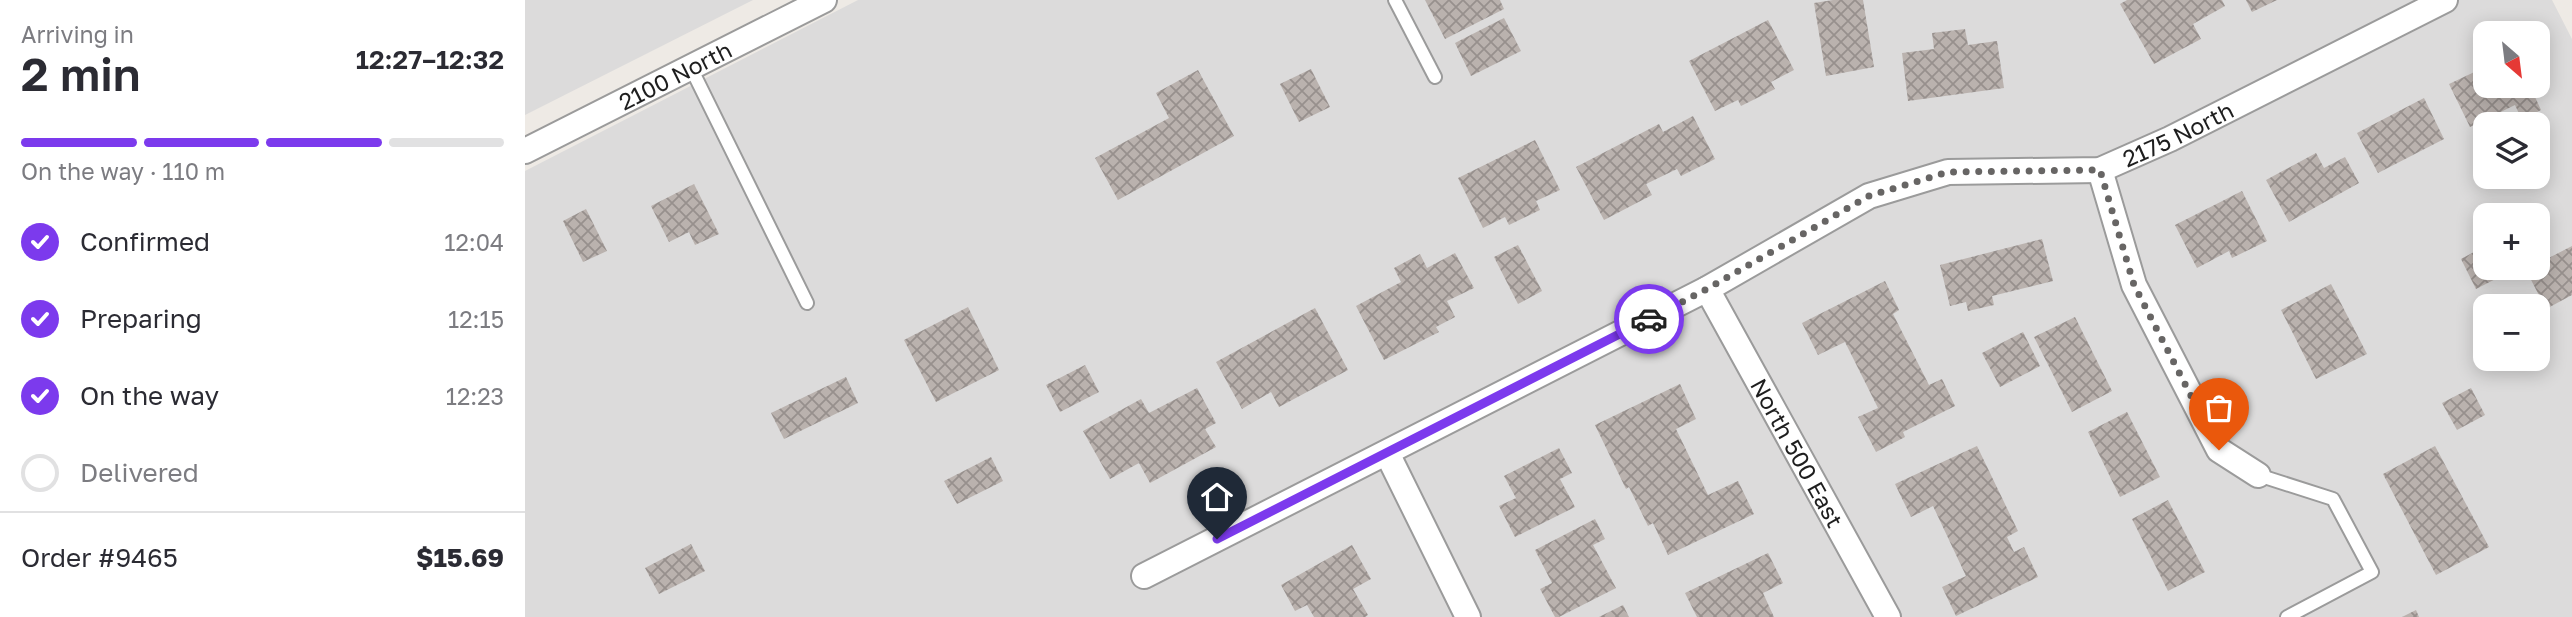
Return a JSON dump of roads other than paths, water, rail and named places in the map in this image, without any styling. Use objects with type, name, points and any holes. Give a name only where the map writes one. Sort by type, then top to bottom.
[{"type":"street","name":"2175 North","points":[[1144,576],[1707,289],[1869,196],[1948,172],[2100,170],[2170,139],[2445,0]]},
{"type":"street","name":"2100 North","points":[[525,151],[691,68],[809,3]]},
{"type":"street","points":[[2100,170],[2134,285],[2219,450],[2258,475]]},
{"type":"street","name":"North 500 East","points":[[1707,289],[1888,617]]},
{"type":"street","points":[[1387,453],[1468,617]]},
{"type":"lane","points":[[1395,0],[1435,77]]},
{"type":"lane","points":[[691,68],[807,303]]},
{"type":"lane","points":[[2258,475],[2333,499],[2372,572],[2287,617]]}]
